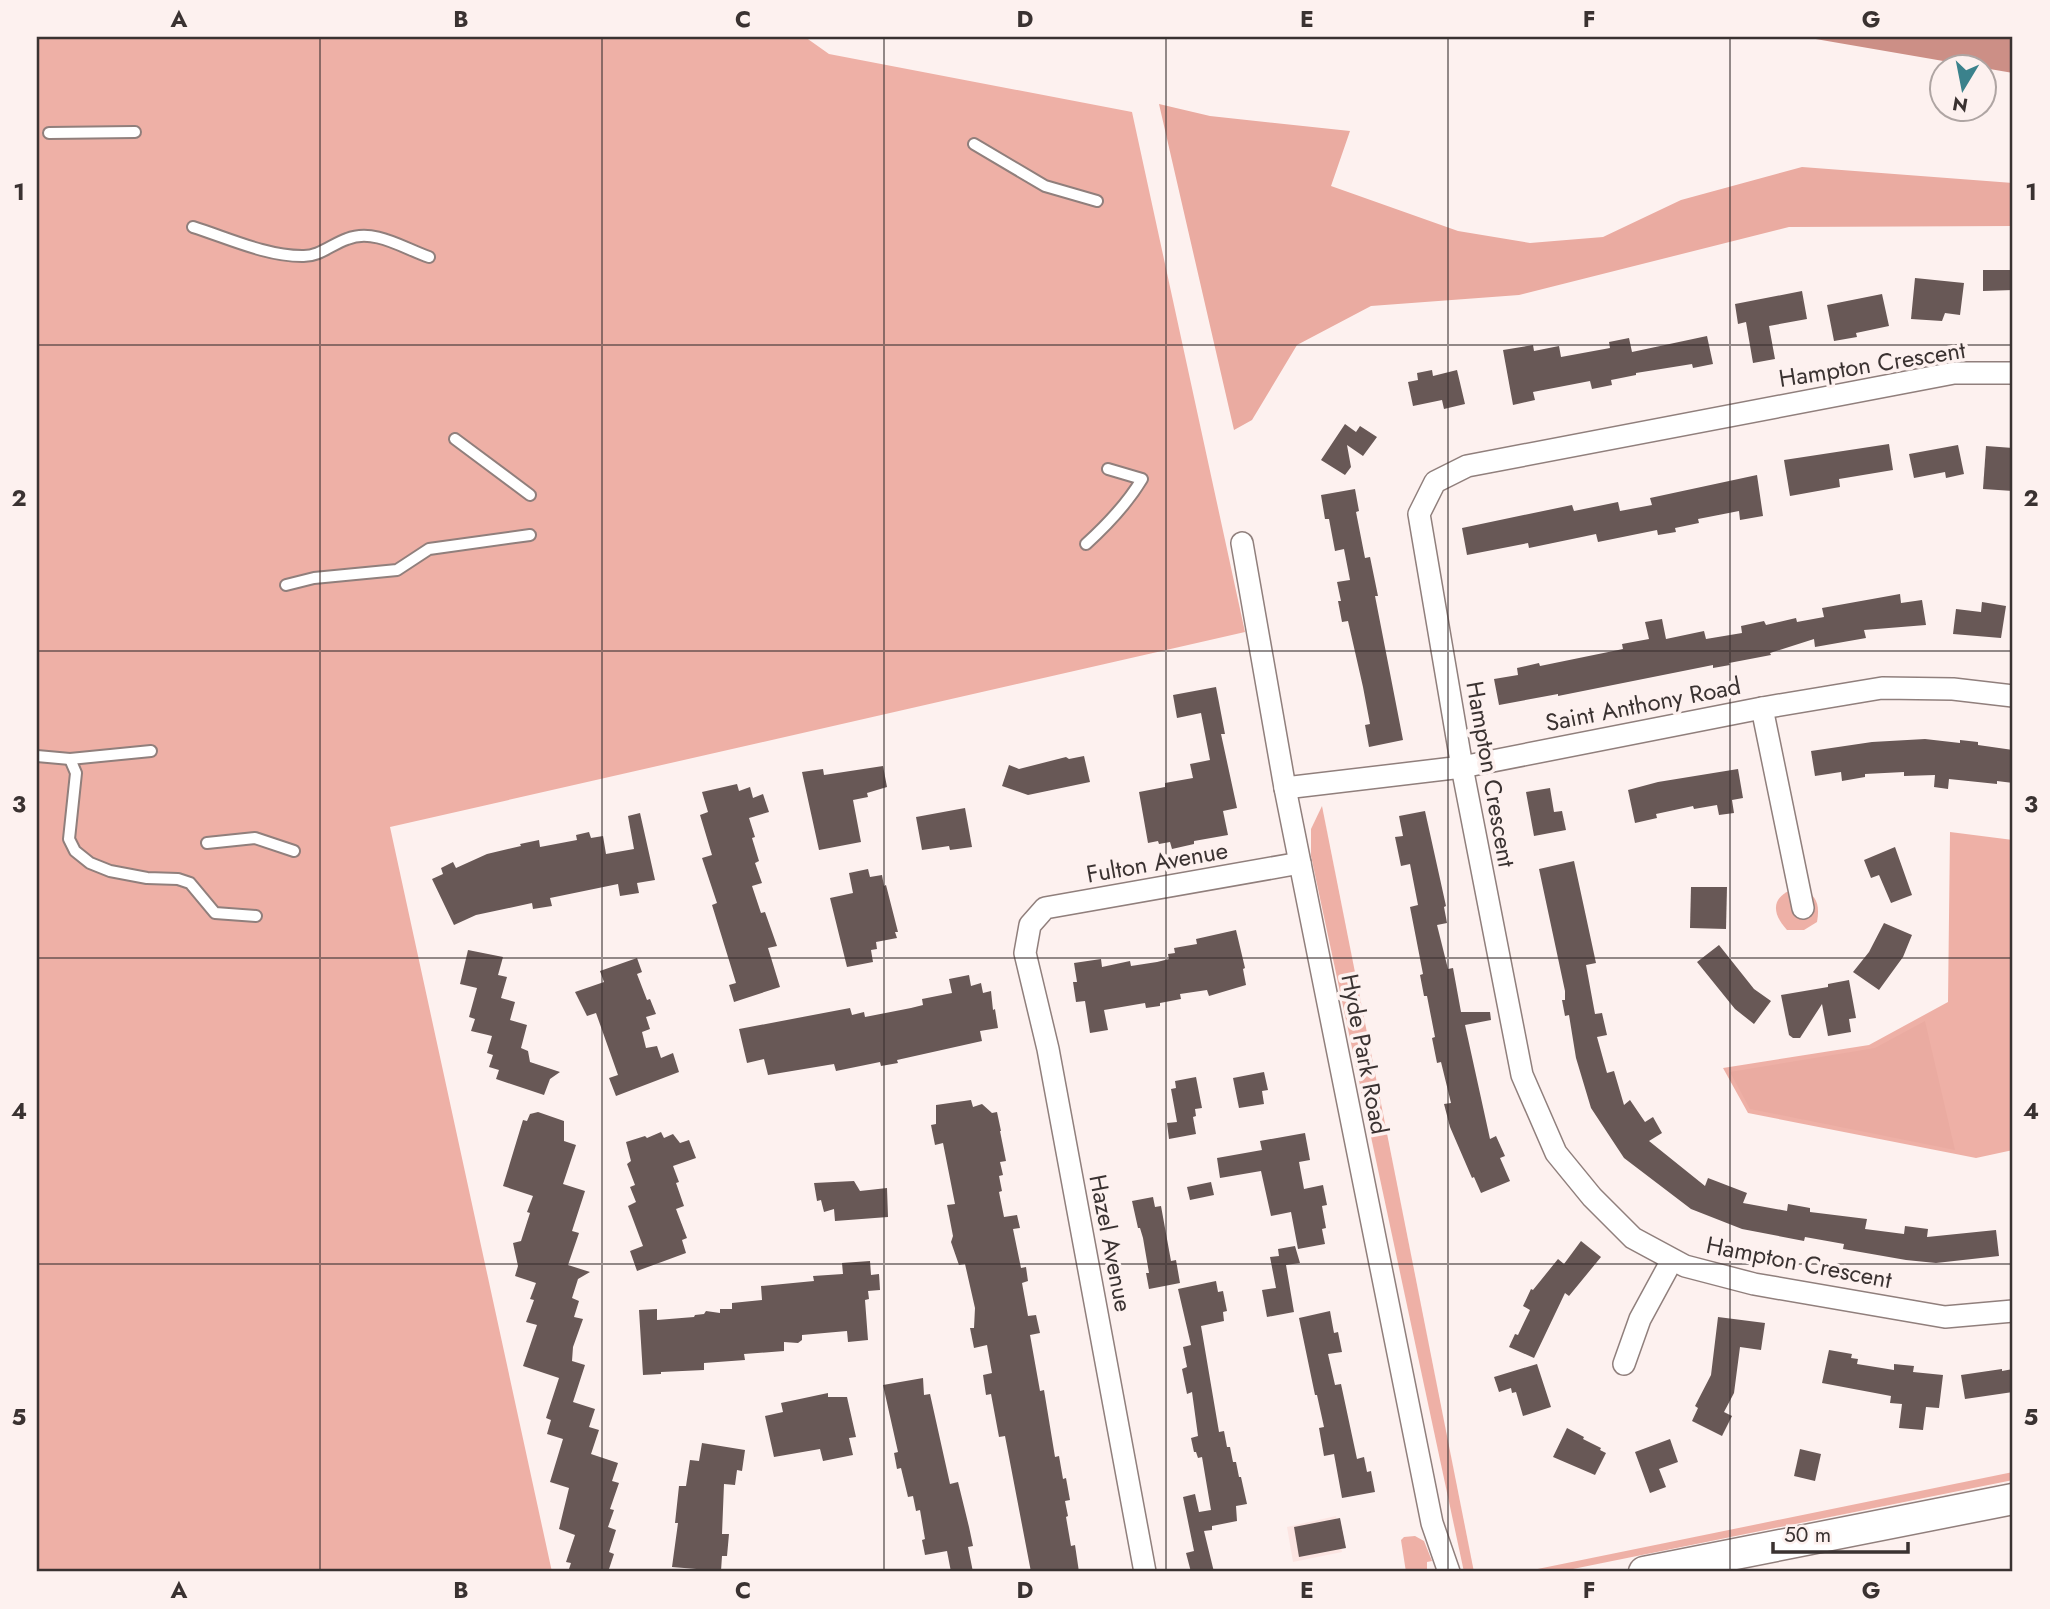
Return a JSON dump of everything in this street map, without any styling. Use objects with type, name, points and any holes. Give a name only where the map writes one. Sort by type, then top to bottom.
[{"type":"main road","points":[[1644,1572],[2013,1499]]},
{"type":"street","name":"Hampton Crescent","points":[[2013,373],[1954,373],[1467,466],[1436,482],[1419,514],[1462,767],[1522,1075],[1556,1153],[1633,1238],[1685,1266],[1754,1283],[1945,1317],[2013,1311]]},
{"type":"street","name":"Hyde Park Road","points":[[1242,543],[1284,788],[1432,1523],[1448,1572]]},
{"type":"street","name":"Saint Anthony Road","points":[[1284,788],[1462,767],[1762,708],[1882,688],[1952,690],[2013,696]]},
{"type":"street","points":[[1762,708],[1803,908]]},
{"type":"street","name":"Fulton Avenue","points":[[1030,925],[1045,908],[1300,863]]},
{"type":"street","name":"Hazel Avenue","points":[[1030,925],[1025,953],[1048,1049],[1145,1572]]},
{"type":"street","points":[[1624,1364],[1640,1320],[1672,1261]]},
{"type":"lane","points":[[49,133],[135,132]]},
{"type":"lane","points":[[974,144],[1045,186],[1097,201]]},
{"type":"lane","points":[[193,226],[285,255],[315,255],[349,237],[363,235],[374,236],[429,257]]},
{"type":"lane","points":[[455,439],[530,495]]},
{"type":"lane","points":[[1086,544],[1131,498],[1142,479],[1108,469]]},
{"type":"lane","points":[[286,585],[314,578],[397,570],[429,549],[530,535]]},
{"type":"lane","points":[[37,756],[70,759],[151,751]]},
{"type":"lane","points":[[70,759],[76,773],[69,839],[75,851],[90,863],[110,871],[147,878],[178,879],[190,883],[215,913],[256,916]]},
{"type":"lane","points":[[207,843],[255,838],[294,851]]},
{"type":"shaded area","points":[[37,37],[805,37],[829,54],[1132,112],[1245,632],[390,827],[552,1572],[37,1572]]},
{"type":"shaded area","points":[[1804,37],[2013,37],[2013,73],[1997,70],[1997,52],[1927,52],[1927,58]]},
{"type":"shaded area","points":[[1159,104],[1210,116],[1350,131],[1331,186],[1458,231],[1530,243],[1603,237],[1681,200],[1802,167],[2013,183],[2013,226],[1789,227],[1519,295],[1371,306],[1297,345],[1252,420],[1234,430]]},
{"type":"shaded area","points":[[1322,806],[1474,1572],[1464,1572],[1311,856],[1311,829]]},
{"type":"shaded area","points":[[1950,832],[2013,840],[2013,1150],[1976,1158],[1748,1113],[1723,1068],[1869,1045],[1948,1002]]},
{"type":"shaded area","points":[[1801,887],[1816,901],[1817,922],[1804,930],[1787,930],[1777,915],[1777,903],[1785,893]]},
{"type":"shaded area","points":[[1925,1021],[1955,1150],[1750,1109],[1730,1072],[1875,1048]]},
{"type":"shaded area","points":[[2013,1472],[2013,1480],[1558,1572],[1523,1572]]},
{"type":"shaded area","points":[[1336,1516],[1342,1552],[1293,1562],[1287,1527]]},
{"type":"shaded area","points":[[1415,1536],[1424,1541],[1432,1561],[1427,1562],[1427,1572],[1406,1572],[1401,1540]]},
{"type":"building","points":[[1983,270],[2013,270],[2013,290],[1983,291]]},
{"type":"building","points":[[1915,278],[1964,283],[1960,315],[1945,313],[1942,321],[1911,319]]},
{"type":"building","points":[[1802,291],[1807,319],[1769,326],[1775,359],[1753,363],[1746,322],[1738,324],[1735,304]]},
{"type":"building","points":[[1882,294],[1889,326],[1856,333],[1857,337],[1834,341],[1827,305]]},
{"type":"building","points":[[1707,336],[1713,364],[1693,368],[1692,364],[1636,373],[1611,380],[1612,385],[1592,389],[1590,381],[1533,392],[1535,400],[1513,405],[1503,350],[1533,345],[1534,351],[1559,346],[1561,357],[1610,348],[1609,342],[1629,338],[1632,352]]},
{"type":"building","points":[[1432,370],[1433,376],[1457,370],[1465,404],[1444,409],[1442,400],[1413,406],[1408,382],[1418,380],[1417,373]]},
{"type":"building","points":[[1345,424],[1356,432],[1360,426],[1377,437],[1363,456],[1347,445],[1351,467],[1345,475],[1321,460]]},
{"type":"building","points":[[1889,444],[1893,470],[1839,479],[1840,487],[1790,496],[1784,460]]},
{"type":"building","points":[[1958,445],[1964,474],[1946,478],[1945,472],[1914,478],[1909,454]]},
{"type":"building","points":[[1986,446],[2013,448],[2013,491],[1983,489]]},
{"type":"building","points":[[1757,475],[1763,516],[1740,520],[1739,511],[1698,519],[1699,523],[1675,528],[1676,532],[1658,535],[1657,530],[1598,542],[1596,534],[1529,548],[1528,543],[1467,555],[1462,528],[1572,505],[1574,511],[1618,502],[1620,511],[1652,505],[1650,498]]},
{"type":"building","points":[[1355,489],[1359,511],[1356,512],[1365,558],[1370,557],[1403,740],[1369,747],[1365,725],[1370,724],[1363,687],[1348,621],[1342,622],[1338,601],[1341,601],[1337,582],[1350,580],[1344,549],[1335,551],[1321,495]]},
{"type":"building","points":[[1900,594],[1901,603],[1922,600],[1926,625],[1864,630],[1866,638],[1815,647],[1814,639],[1770,653],[1771,655],[1729,663],[1730,665],[1713,668],[1713,665],[1499,705],[1494,679],[1518,675],[1517,668],[1623,649],[1622,644],[1649,639],[1645,622],[1662,619],[1666,639],[1704,631],[1706,639],[1742,633],[1741,626],[1764,621],[1766,625],[1796,618],[1797,622],[1824,617],[1822,608]]},
{"type":"building","points":[[1982,602],[2006,606],[2001,638],[1953,634],[1956,609],[1981,612]]},
{"type":"building","points":[[1216,687],[1225,734],[1221,734],[1237,808],[1223,811],[1228,835],[1194,841],[1194,844],[1172,849],[1170,842],[1148,843],[1139,792],[1165,787],[1165,783],[1193,778],[1190,764],[1210,760],[1201,713],[1177,718],[1173,695]]},
{"type":"building","points":[[1925,739],[1978,742],[1978,745],[2013,750],[2013,783],[1949,779],[1948,789],[1934,787],[1935,775],[1904,776],[1904,772],[1865,774],[1865,777],[1842,781],[1841,772],[1815,776],[1811,751],[1872,742]]},
{"type":"building","points":[[1084,756],[1090,782],[1028,795],[1002,786],[1009,765],[1019,769],[1066,757],[1069,759]]},
{"type":"building","points":[[883,766],[887,787],[867,793],[868,797],[853,800],[861,842],[819,850],[802,772],[823,769],[824,775]]},
{"type":"building","points":[[1738,769],[1743,798],[1732,800],[1734,813],[1719,815],[1717,805],[1694,809],[1693,806],[1656,814],[1657,818],[1635,823],[1628,790],[1658,782]]},
{"type":"building","points":[[737,784],[739,791],[750,787],[753,798],[763,794],[769,812],[749,818],[759,861],[755,863],[762,883],[752,886],[777,946],[768,948],[780,987],[734,1002],[729,985],[736,983],[712,905],[717,903],[702,858],[712,855],[700,815],[708,812],[702,792]]},
{"type":"building","points":[[1550,788],[1554,812],[1562,811],[1566,830],[1534,836],[1526,792]]},
{"type":"building","points":[[965,808],[972,847],[950,850],[949,846],[922,850],[916,817]]},
{"type":"building","points":[[1425,811],[1446,906],[1447,923],[1437,925],[1448,969],[1453,968],[1461,1012],[1490,1012],[1491,1020],[1465,1025],[1490,1139],[1496,1136],[1505,1156],[1500,1158],[1510,1181],[1481,1193],[1450,1127],[1444,1104],[1451,1103],[1441,1062],[1437,1063],[1432,1038],[1435,1037],[1427,996],[1424,996],[1420,975],[1423,974],[1410,907],[1418,905],[1410,864],[1401,866],[1395,837],[1403,836],[1399,816]]},
{"type":"building","points":[[640,813],[655,880],[637,883],[639,893],[620,896],[618,884],[550,898],[552,906],[533,909],[532,903],[476,915],[454,925],[432,879],[443,874],[441,868],[453,862],[456,868],[487,854],[521,846],[520,844],[539,840],[540,847],[577,840],[576,835],[589,832],[591,838],[603,836],[606,854],[634,849],[628,816]]},
{"type":"building","points":[[1895,847],[1912,895],[1891,903],[1879,875],[1871,878],[1864,860]]},
{"type":"building","points":[[1574,861],[1596,963],[1586,965],[1595,1014],[1602,1013],[1607,1035],[1597,1037],[1607,1073],[1614,1071],[1624,1105],[1630,1100],[1645,1122],[1653,1117],[1662,1133],[1649,1141],[1705,1186],[1708,1178],[1747,1193],[1743,1203],[1787,1211],[1788,1204],[1810,1208],[1810,1212],[1867,1219],[1865,1229],[1904,1234],[1905,1226],[1928,1229],[1927,1237],[1996,1230],[1999,1256],[1936,1263],[1906,1260],[1843,1249],[1844,1244],[1805,1237],[1804,1241],[1742,1229],[1691,1209],[1624,1158],[1591,1108],[1576,1058],[1569,1015],[1565,1016],[1562,1000],[1565,1000],[1565,991],[1539,869]]},
{"type":"building","points":[[868,869],[870,877],[882,875],[898,932],[895,932],[897,938],[876,942],[877,949],[871,950],[873,962],[847,967],[830,898],[853,893],[849,873]]},
{"type":"building","points":[[1691,887],[1727,887],[1726,929],[1690,928]]},
{"type":"building","points":[[1884,923],[1912,935],[1903,957],[1879,990],[1853,972],[1869,952]]},
{"type":"building","points":[[1236,930],[1246,985],[1209,996],[1207,990],[1180,994],[1181,999],[1160,1003],[1160,1006],[1146,1008],[1145,1003],[1104,1010],[1108,1030],[1090,1033],[1085,1001],[1076,1002],[1074,963],[1101,959],[1102,967],[1130,961],[1131,966],[1157,962],[1169,959],[1168,954],[1175,953],[1174,948],[1197,944],[1196,939]]},
{"type":"building","points":[[1719,945],[1754,989],[1771,1001],[1754,1024],[1735,1009],[1697,962]]},
{"type":"building","points":[[468,950],[503,957],[498,975],[507,977],[501,998],[515,1002],[510,1020],[527,1025],[521,1048],[528,1051],[530,1062],[560,1072],[550,1079],[544,1095],[496,1079],[499,1070],[489,1067],[493,1055],[487,1053],[492,1036],[471,1031],[475,1019],[469,1017],[477,988],[460,984]]},
{"type":"building","points":[[637,958],[642,972],[637,974],[647,1000],[650,999],[656,1014],[646,1017],[650,1029],[642,1032],[646,1048],[657,1046],[661,1058],[673,1053],[679,1072],[616,1096],[609,1078],[618,1075],[596,1013],[587,1016],[575,992],[604,982],[600,971]]},
{"type":"building","points":[[969,975],[971,986],[981,983],[983,993],[991,991],[993,1010],[995,1009],[998,1028],[980,1031],[982,1041],[897,1060],[898,1063],[881,1066],[880,1062],[836,1071],[834,1064],[768,1075],[764,1059],[747,1063],[739,1029],[850,1008],[852,1015],[864,1012],[865,1017],[911,1008],[923,1005],[922,999],[952,993],[949,979]]},
{"type":"building","points":[[1849,980],[1856,1018],[1849,1019],[1851,1032],[1828,1036],[1822,1004],[1800,1038],[1789,1035],[1781,995],[1828,987],[1828,984]]},
{"type":"building","points":[[1264,1072],[1268,1090],[1262,1091],[1264,1104],[1239,1108],[1233,1078]]},
{"type":"building","points":[[1196,1077],[1202,1108],[1195,1109],[1196,1116],[1193,1117],[1196,1134],[1169,1139],[1167,1123],[1177,1122],[1171,1089],[1176,1088],[1175,1081]]},
{"type":"building","points":[[971,1100],[973,1107],[982,1104],[992,1113],[997,1112],[1006,1161],[1000,1162],[1003,1175],[999,1176],[1002,1191],[999,1192],[1004,1217],[1017,1215],[1020,1228],[1013,1229],[1021,1268],[1026,1267],[1028,1281],[1022,1283],[1028,1316],[1036,1315],[1040,1333],[1030,1335],[1040,1391],[1044,1390],[1055,1457],[1059,1456],[1063,1479],[1066,1478],[1070,1500],[1065,1501],[1066,1517],[1071,1546],[1075,1545],[1079,1572],[1031,1572],[1005,1436],[999,1437],[991,1394],[986,1395],[983,1375],[992,1373],[987,1345],[974,1348],[970,1328],[974,1328],[975,1308],[965,1264],[959,1265],[951,1242],[953,1236],[947,1205],[955,1204],[943,1143],[935,1145],[931,1125],[936,1124],[936,1105]]},
{"type":"building","points":[[538,1112],[564,1121],[564,1141],[576,1145],[563,1184],[585,1191],[572,1231],[579,1233],[568,1265],[590,1272],[578,1279],[572,1298],[579,1301],[574,1317],[583,1319],[573,1347],[572,1361],[585,1365],[573,1402],[595,1409],[589,1427],[599,1430],[591,1454],[618,1463],[612,1481],[619,1483],[610,1509],[614,1510],[608,1527],[616,1530],[609,1552],[614,1554],[608,1572],[568,1572],[571,1563],[566,1562],[575,1535],[559,1529],[569,1488],[550,1482],[563,1439],[547,1434],[551,1420],[546,1418],[559,1378],[523,1366],[537,1325],[526,1322],[534,1300],[530,1299],[536,1283],[515,1276],[518,1266],[513,1243],[521,1241],[533,1196],[503,1186],[523,1120],[527,1121],[530,1114]]},
{"type":"building","points":[[661,1132],[664,1138],[673,1134],[680,1143],[689,1140],[696,1158],[673,1166],[684,1206],[676,1209],[687,1238],[682,1240],[686,1253],[637,1271],[630,1251],[643,1246],[628,1206],[636,1202],[630,1187],[635,1185],[627,1164],[631,1161],[626,1142]]},
{"type":"building","points":[[1305,1133],[1310,1160],[1299,1162],[1304,1189],[1323,1185],[1327,1205],[1322,1206],[1326,1228],[1322,1229],[1325,1244],[1298,1249],[1291,1212],[1271,1216],[1261,1171],[1220,1178],[1217,1158],[1262,1150],[1260,1141]]},
{"type":"building","points":[[854,1181],[860,1191],[887,1188],[888,1217],[835,1221],[834,1209],[824,1212],[821,1200],[817,1201],[814,1183]]},
{"type":"building","points":[[1211,1182],[1214,1195],[1190,1200],[1187,1187]]},
{"type":"building","points":[[1153,1197],[1155,1207],[1161,1206],[1171,1261],[1176,1260],[1180,1283],[1149,1289],[1143,1238],[1132,1201]]},
{"type":"building","points":[[1581,1241],[1601,1257],[1569,1296],[1565,1293],[1534,1358],[1509,1347],[1530,1310],[1523,1306],[1531,1289],[1533,1290],[1558,1259],[1564,1264]]},
{"type":"building","points":[[1295,1246],[1300,1263],[1286,1265],[1294,1312],[1267,1317],[1262,1290],[1276,1288],[1270,1257],[1279,1256],[1278,1249]]},
{"type":"building","points":[[870,1261],[871,1275],[879,1274],[880,1290],[868,1291],[869,1299],[865,1300],[868,1340],[848,1342],[847,1331],[802,1335],[802,1340],[798,1343],[784,1342],[784,1351],[744,1354],[745,1360],[704,1363],[704,1370],[643,1375],[639,1310],[657,1309],[657,1320],[694,1317],[706,1311],[720,1313],[720,1309],[732,1309],[732,1303],[762,1300],[761,1286],[814,1281],[813,1276],[843,1274],[842,1263]]},
{"type":"building","points":[[1216,1281],[1218,1292],[1223,1291],[1227,1311],[1223,1312],[1224,1321],[1201,1326],[1219,1432],[1224,1431],[1227,1447],[1230,1447],[1233,1462],[1236,1462],[1241,1477],[1247,1504],[1236,1506],[1237,1521],[1212,1526],[1212,1530],[1204,1531],[1214,1572],[1191,1572],[1186,1553],[1194,1551],[1183,1497],[1195,1494],[1199,1512],[1211,1510],[1202,1457],[1198,1458],[1194,1452],[1191,1438],[1198,1436],[1192,1392],[1187,1394],[1182,1369],[1187,1367],[1183,1347],[1191,1345],[1178,1289]]},
{"type":"building","points":[[1330,1311],[1334,1333],[1338,1332],[1342,1352],[1328,1354],[1335,1385],[1341,1384],[1357,1459],[1364,1457],[1367,1472],[1371,1471],[1375,1492],[1342,1498],[1334,1454],[1324,1456],[1319,1428],[1324,1427],[1299,1318]]},
{"type":"building","points":[[1718,1317],[1765,1323],[1761,1350],[1740,1347],[1734,1393],[1724,1412],[1732,1416],[1722,1436],[1692,1421],[1698,1408],[1695,1406],[1711,1375]]},
{"type":"building","points":[[1829,1350],[1852,1354],[1851,1358],[1858,1359],[1857,1364],[1894,1370],[1894,1364],[1914,1366],[1913,1372],[1943,1375],[1939,1408],[1926,1407],[1923,1430],[1899,1428],[1902,1404],[1890,1403],[1891,1396],[1822,1383]]},
{"type":"building","points":[[1537,1364],[1551,1407],[1523,1416],[1516,1392],[1512,1393],[1511,1388],[1499,1392],[1494,1377]]},
{"type":"building","points":[[2013,1369],[2013,1392],[1965,1399],[1961,1375]]},
{"type":"building","points":[[923,1378],[924,1395],[930,1394],[950,1484],[958,1482],[973,1546],[968,1547],[973,1572],[951,1572],[947,1551],[925,1555],[920,1510],[916,1511],[913,1496],[908,1497],[901,1468],[897,1469],[894,1453],[898,1452],[883,1385]]},
{"type":"building","points":[[828,1393],[828,1397],[847,1397],[856,1437],[849,1438],[853,1455],[823,1461],[820,1449],[774,1457],[765,1416],[783,1412],[781,1403]]},
{"type":"building","points":[[1567,1428],[1606,1453],[1595,1475],[1553,1457]]},
{"type":"building","points":[[1670,1439],[1678,1462],[1659,1469],[1666,1487],[1650,1493],[1635,1452]]},
{"type":"building","points":[[702,1443],[745,1450],[742,1471],[737,1470],[735,1485],[724,1484],[722,1534],[729,1534],[727,1556],[722,1556],[721,1571],[672,1567],[678,1523],[675,1523],[679,1486],[686,1486],[690,1460],[699,1461]]},
{"type":"building","points":[[1800,1449],[1821,1454],[1815,1481],[1794,1476]]},
{"type":"building","points":[[1340,1518],[1346,1548],[1299,1557],[1294,1527]]}]
